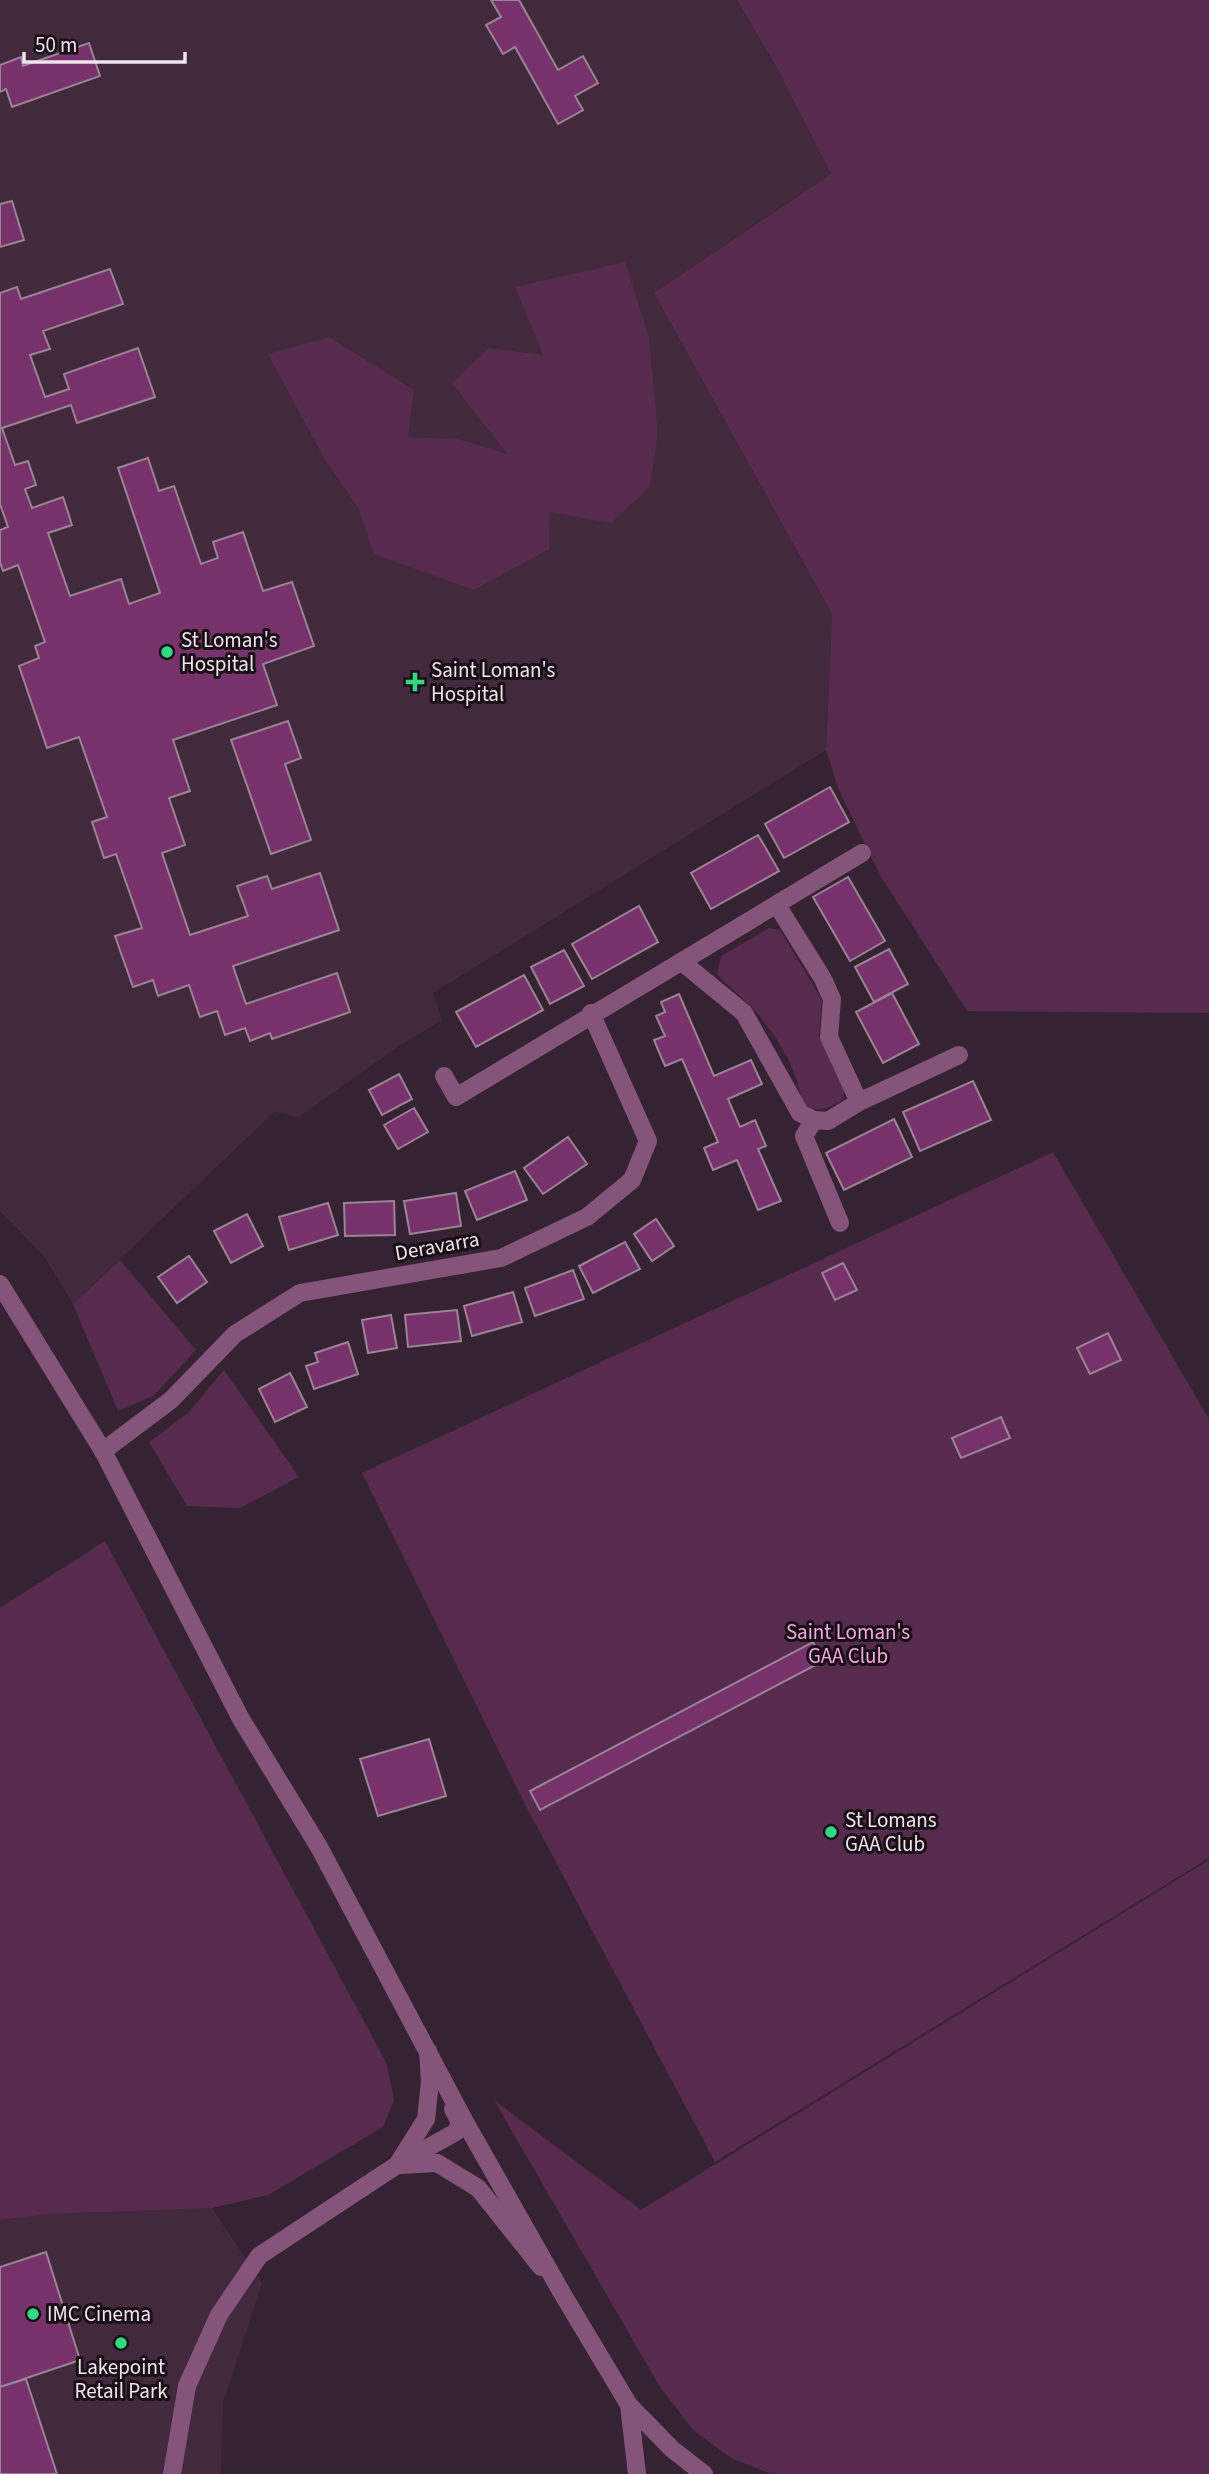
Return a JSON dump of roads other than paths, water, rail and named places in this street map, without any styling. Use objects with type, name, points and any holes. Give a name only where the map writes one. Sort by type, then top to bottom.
[{"type":"street","points":[[444,1076],[456,1097],[862,853]]},
{"type":"street","points":[[777,905],[824,979],[832,999],[829,1037],[859,1102]]},
{"type":"street","points":[[682,962],[744,1013],[800,1113],[814,1120],[828,1121],[859,1102],[959,1055]]},
{"type":"street","name":"Deravarra","points":[[103,1451],[171,1400],[235,1334],[300,1293],[501,1258],[587,1217],[632,1180],[648,1141],[592,1013]]},
{"type":"street","points":[[814,1120],[804,1136],[840,1223]]},
{"type":"street","points":[[0,1284],[103,1451],[241,1719],[319,1847],[441,2077],[562,2293],[629,2405],[672,2449],[704,2474]]},
{"type":"street","points":[[397,2165],[426,2119],[430,2082],[428,2051]]},
{"type":"street","points":[[172,2474],[187,2386],[219,2315],[245,2274],[260,2256],[397,2165],[460,2128],[441,2077]]},
{"type":"street","points":[[397,2165],[437,2163],[478,2188],[562,2293]]},
{"type":"street","points":[[629,2405],[637,2474]]},
{"type":"place","name":"St Loman's Hospital","points":[[167,652]]},
{"type":"place","name":"Saint Loman's Hospital","points":[[415,682]]},
{"type":"place","name":"St Lomans GAA Club","points":[[831,1832]]},
{"type":"place","name":"IMC Cinema","points":[[33,2314]]},
{"type":"place","name":"Lakepoint Retail Park","points":[[121,2343]]},
{"type":"park label","name":"Saint Loman's GAA Club","points":[[848,1644]]}]
